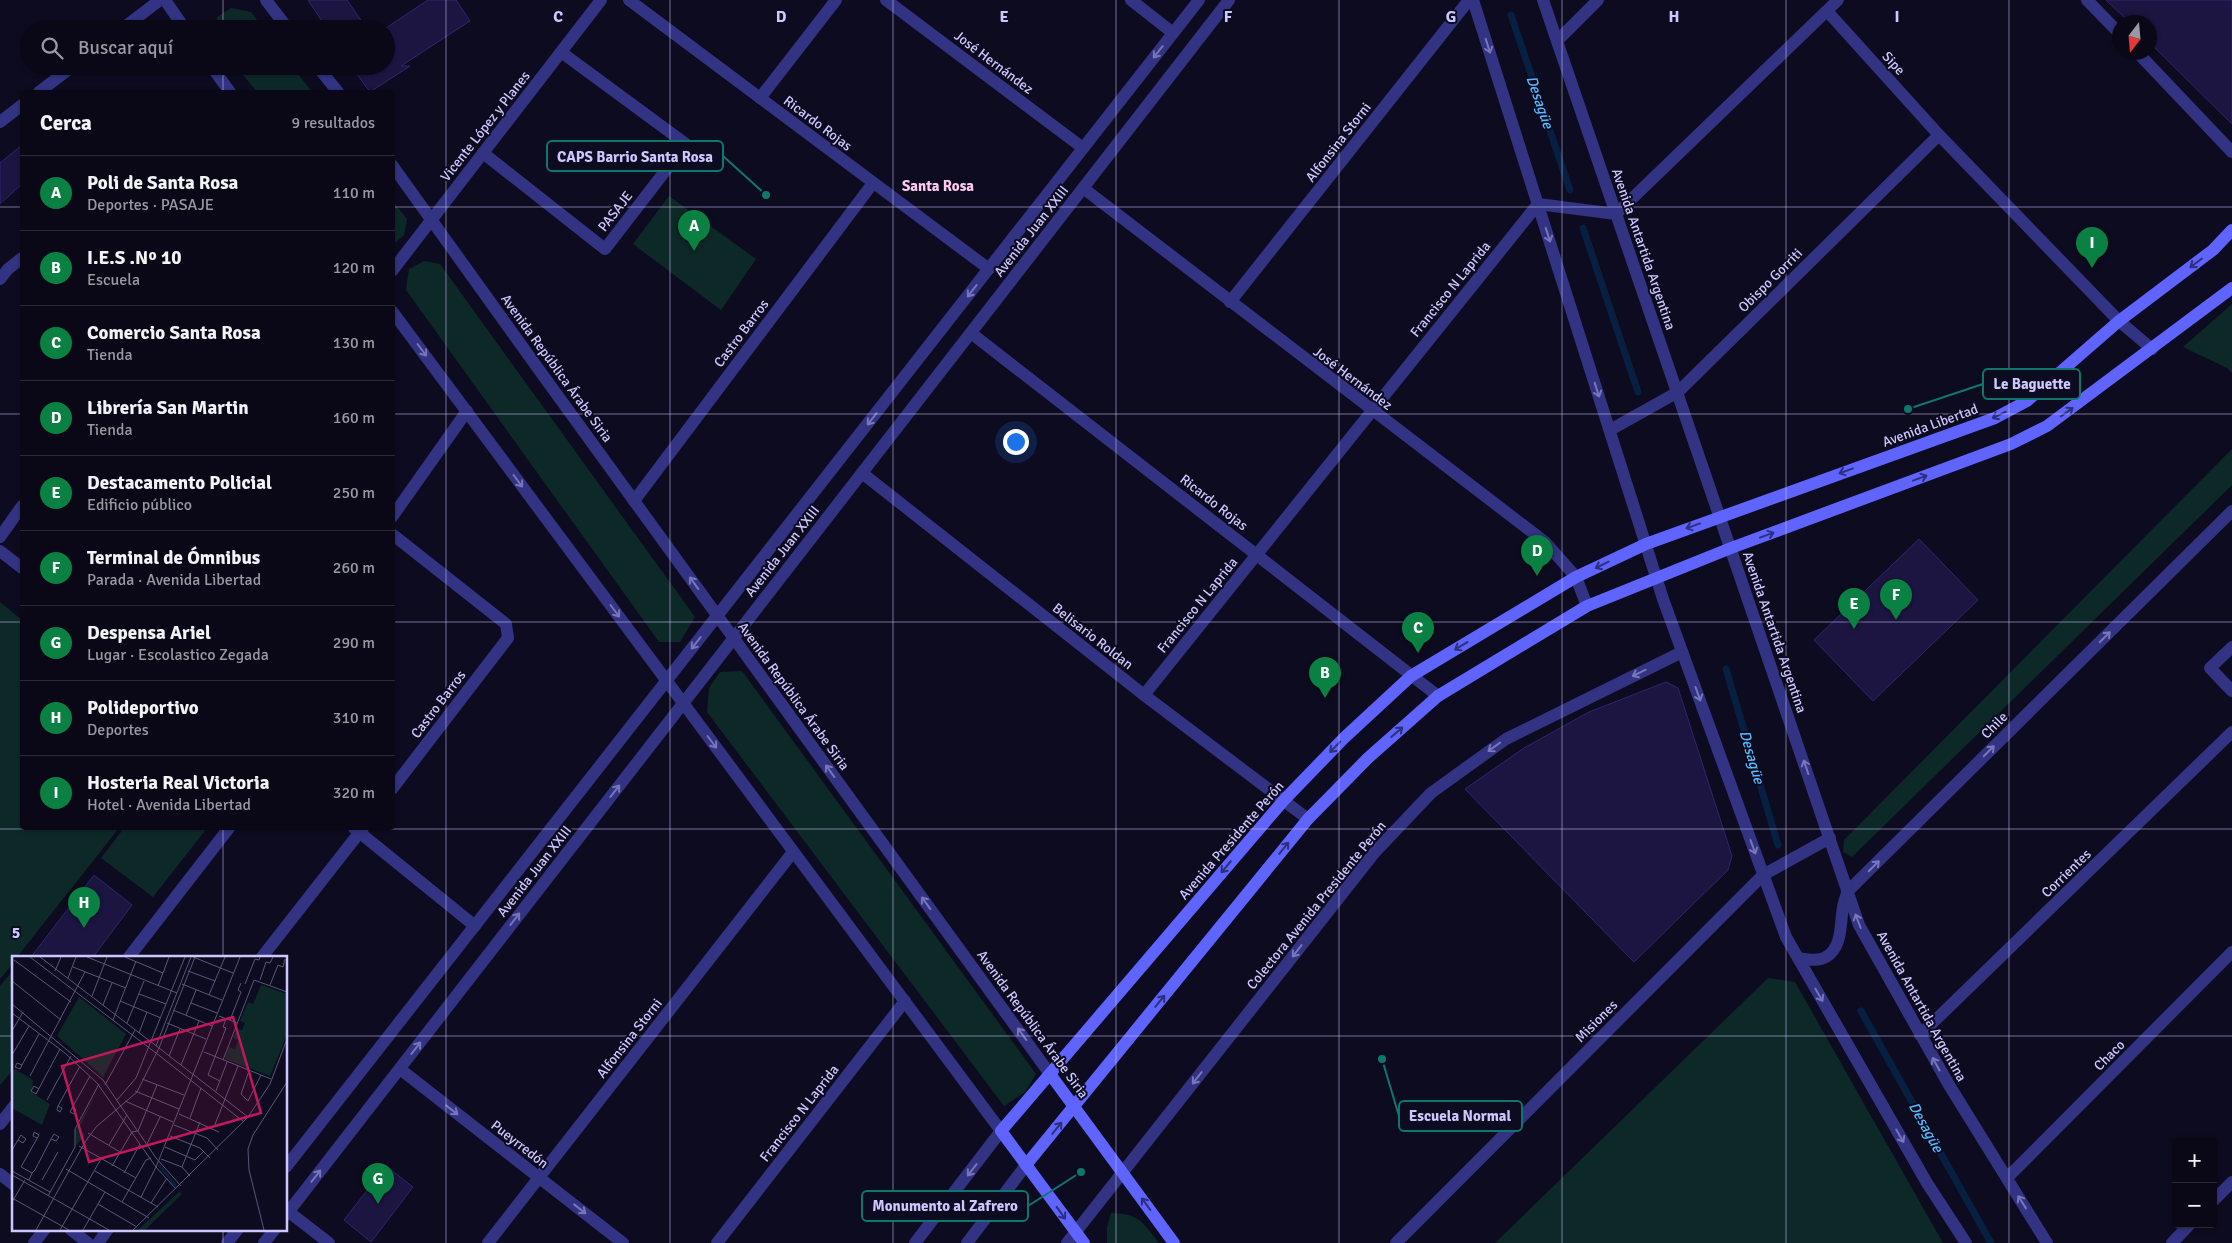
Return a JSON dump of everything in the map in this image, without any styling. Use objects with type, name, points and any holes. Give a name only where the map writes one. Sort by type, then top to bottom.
[{"type":"main road","name":"Avenida Libertad","points":[[1646,544],[1994,418],[2027,400],[2119,321],[2213,250],[2232,230]]},
{"type":"main road","points":[[1026,1165],[1308,819],[1368,758],[1438,696],[1587,606],[1731,548],[2011,444],[2047,426],[2152,350],[2232,288]]},
{"type":"main road","name":"Avenida Presidente Perón","points":[[1001,1131],[1284,800],[1344,738],[1412,676],[1576,577],[1646,544]]},
{"type":"main road","name":"Avenida República Árabe Siria","points":[[1050,1074],[1174,1243]]},
{"type":"main road","points":[[1001,1131],[1084,1243]]},
{"type":"street","points":[[134,20],[160,0]]},
{"type":"street","points":[[165,0],[179,20]]},
{"type":"street","points":[[266,0],[281,20]]},
{"type":"street","name":"Vicente López y Planes","points":[[395,266],[601,0]]},
{"type":"street","name":"Ricardo Rojas","points":[[629,0],[989,269]]},
{"type":"street","points":[[760,98],[836,0]]},
{"type":"street","name":"José Hernández","points":[[886,0],[1083,148]]},
{"type":"street","points":[[1131,0],[1173,33]]},
{"type":"street","name":"Avenida Juan XXIII","points":[[288,1165],[1199,0]]},
{"type":"street","name":"Avenida Juan XXIII","points":[[288,1212],[1229,0]]},
{"type":"street","name":"Alfonsina Storni","points":[[1230,302],[1469,0]]},
{"type":"street","points":[[1473,0],[1656,578],[1786,937],[1927,1184],[1966,1243]]},
{"type":"street","name":"Avenida Antartida Argentina","points":[[1543,0],[1859,925],[1948,1086],[2048,1243]]},
{"type":"street","points":[[1557,41],[1598,0]]},
{"type":"street","points":[[1538,204],[1616,214],[1838,0]]},
{"type":"street","points":[[2087,0],[2112,26]]},
{"type":"street","name":"Sipe","points":[[1827,11],[1939,135],[2119,321],[2152,350]]},
{"type":"street","name":"PASAJE","points":[[483,152],[605,249],[686,144],[561,52]]},
{"type":"street","points":[[2145,60],[2232,152]]},
{"type":"street","points":[[42,90],[61,75]]},
{"type":"street","points":[[218,75],[229,90]]},
{"type":"street","points":[[324,75],[336,90]]},
{"type":"street","points":[[0,122],[20,107]]},
{"type":"street","name":"Obispo Gorriti","points":[[1610,430],[1678,392],[1939,135]]},
{"type":"street","name":"Avenida República Árabe Siria","points":[[395,169],[1050,1074]]},
{"type":"street","name":"Castro Barros","points":[[634,501],[873,183]]},
{"type":"street","name":"José Hernández","points":[[1083,188],[1545,542],[1576,577],[1587,606]]},
{"type":"street","name":"Francisco N Laprida","points":[[1144,696],[1538,204]]},
{"type":"street","points":[[0,279],[20,260]]},
{"type":"street","points":[[395,315],[1001,1131]]},
{"type":"street","name":"Ricardo Rojas","points":[[971,332],[1438,696]]},
{"type":"street","points":[[395,513],[467,411]]},
{"type":"street","name":"Belisario Roldan","points":[[862,472],[1144,696],[1308,819]]},
{"type":"street","points":[[0,537],[20,509]]},
{"type":"street","name":"Chile","points":[[1848,891],[2232,511]]},
{"type":"street","name":"Castro Barros","points":[[395,536],[506,624],[508,638],[395,785]]},
{"type":"street","points":[[0,551],[20,566]]},
{"type":"street","points":[[2232,647],[2210,668],[2232,691]]},
{"type":"street","name":"Colectora Avenida Presidente Perón","points":[[1067,1243],[1375,852],[1431,793],[1506,739],[1682,652]]},
{"type":"street","name":"Corrientes","points":[[1920,1035],[2232,732]]},
{"type":"street","points":[[130,956],[227,830]]},
{"type":"street","points":[[263,956],[358,830]]},
{"type":"street","points":[[360,830],[475,926]]},
{"type":"street","name":"Misiones","points":[[1396,1243],[1763,875],[1830,838]]},
{"type":"street","name":"Alfonsina Storni","points":[[488,1243],[794,852]]},
{"type":"street","points":[[1798,958],[1814,960],[1826,957],[1837,944],[1841,931],[1843,906],[1848,891]]},
{"type":"street","name":"Chaco","points":[[2007,1178],[2232,952]]},
{"type":"street","name":"Francisco N Laprida","points":[[717,1243],[905,1001]]},
{"type":"street","name":"Pueyrredón","points":[[400,1069],[623,1243]]},
{"type":"street","points":[[0,1124],[12,1109]]},
{"type":"street","name":"Avenida Presidente Perón","points":[[915,1243],[1001,1131]]},
{"type":"street","points":[[967,1243],[1026,1165]]},
{"type":"street","points":[[0,1174],[12,1183]]},
{"type":"street","points":[[2217,1197],[2232,1182]]},
{"type":"street","points":[[288,1214],[329,1243]]},
{"type":"street","points":[[2172,1243],[2186,1228]]},
{"type":"street","points":[[34,1243],[44,1230]]},
{"type":"street","points":[[71,1230],[88,1243]]},
{"type":"street","points":[[98,1243],[107,1230]]},
{"type":"street","points":[[227,1243],[237,1230]]},
{"type":"street","points":[[264,1243],[274,1230]]},
{"type":"green space","points":[[231,8],[251,12],[257,20],[217,20],[217,17]]},
{"type":"green space","points":[[243,75],[299,75],[310,90],[255,90]]},
{"type":"green space","points":[[669,196],[756,259],[721,310],[633,244]]},
{"type":"green space","points":[[395,204],[407,219],[404,235],[395,243]]},
{"type":"green space","points":[[424,261],[440,264],[695,617],[680,642],[659,642],[406,290],[409,269]]},
{"type":"green space","points":[[2232,304],[2232,373],[2227,368],[2183,347]]},
{"type":"green space","points":[[2232,449],[2232,485],[1852,857],[1843,852],[1844,840]]},
{"type":"green space","points":[[0,602],[20,618],[20,830],[117,830],[18,956],[12,956],[12,964],[0,979]]},
{"type":"green space","points":[[742,671],[1036,1074],[1025,1092],[1004,1106],[707,712],[709,688],[720,672]]},
{"type":"green space","points":[[122,830],[205,830],[153,897],[101,858]]},
{"type":"green space","points":[[12,971],[12,1071],[0,1085],[0,986]]},
{"type":"green space","points":[[1768,978],[1795,982],[1943,1243],[1495,1243]]},
{"type":"green space","points":[[1111,1213],[1129,1215],[1140,1220],[1159,1243],[1107,1243],[1107,1227]]},
{"type":"building","points":[[308,0],[347,0],[361,20],[321,20]]},
{"type":"building","points":[[428,0],[456,0],[470,21],[401,66],[410,66],[373,90],[369,90],[358,75],[395,75],[395,22]]},
{"type":"building","points":[[2106,0],[2232,0],[2232,124],[2157,50],[2157,15],[2122,15]]},
{"type":"building","points":[[20,147],[20,186],[0,204],[0,163]]},
{"type":"building","points":[[1919,539],[1978,600],[1873,701],[1814,640]]},
{"type":"building","points":[[1666,682],[1678,688],[1732,856],[1728,870],[1634,962],[1465,789],[1524,748],[1589,712]]},
{"type":"building","points":[[94,875],[132,905],[94,956],[32,956]]},
{"type":"building","points":[[386,1166],[413,1187],[371,1242],[344,1220]]},
{"type":"waterway","name":"Desagüe","points":[[1511,15],[1570,190]]},
{"type":"waterway","name":"Desagüe","points":[[1583,228],[1638,392]]},
{"type":"waterway","name":"Desagüe","points":[[1726,669],[1778,845]]},
{"type":"waterway","name":"Desagüe","points":[[1861,1011],[1991,1243]]},
{"type":"place","name":"CAPS Barrio Santa Rosa","points":[[766,195]]},
{"type":"place","name":"Poli de Santa Rosa","points":[[694,251]]},
{"type":"place","name":"Hosteria Real Victoria","points":[[2092,268]]},
{"type":"place","name":"Le Baguette","points":[[1908,409]]},
{"type":"place","name":"Librería San Martin","points":[[1537,576]]},
{"type":"place","name":"Terminal de Ómnibus","points":[[1896,620]]},
{"type":"place","name":"Destacamento Policial","points":[[1854,629]]},
{"type":"place","name":"Comercio Santa Rosa","points":[[1418,653]]},
{"type":"place","name":"I.E.S .Nº 10","points":[[1325,698]]},
{"type":"place","name":"Polideportivo","points":[[84,928]]},
{"type":"place","name":"Escuela Normal","points":[[1382,1059]]},
{"type":"place","name":"Monumento al Zafrero","points":[[1081,1172]]},
{"type":"place","name":"Despensa Ariel","points":[[378,1204]]},
{"type":"district","name":"Santa Rosa","points":[[938,186]]}]
